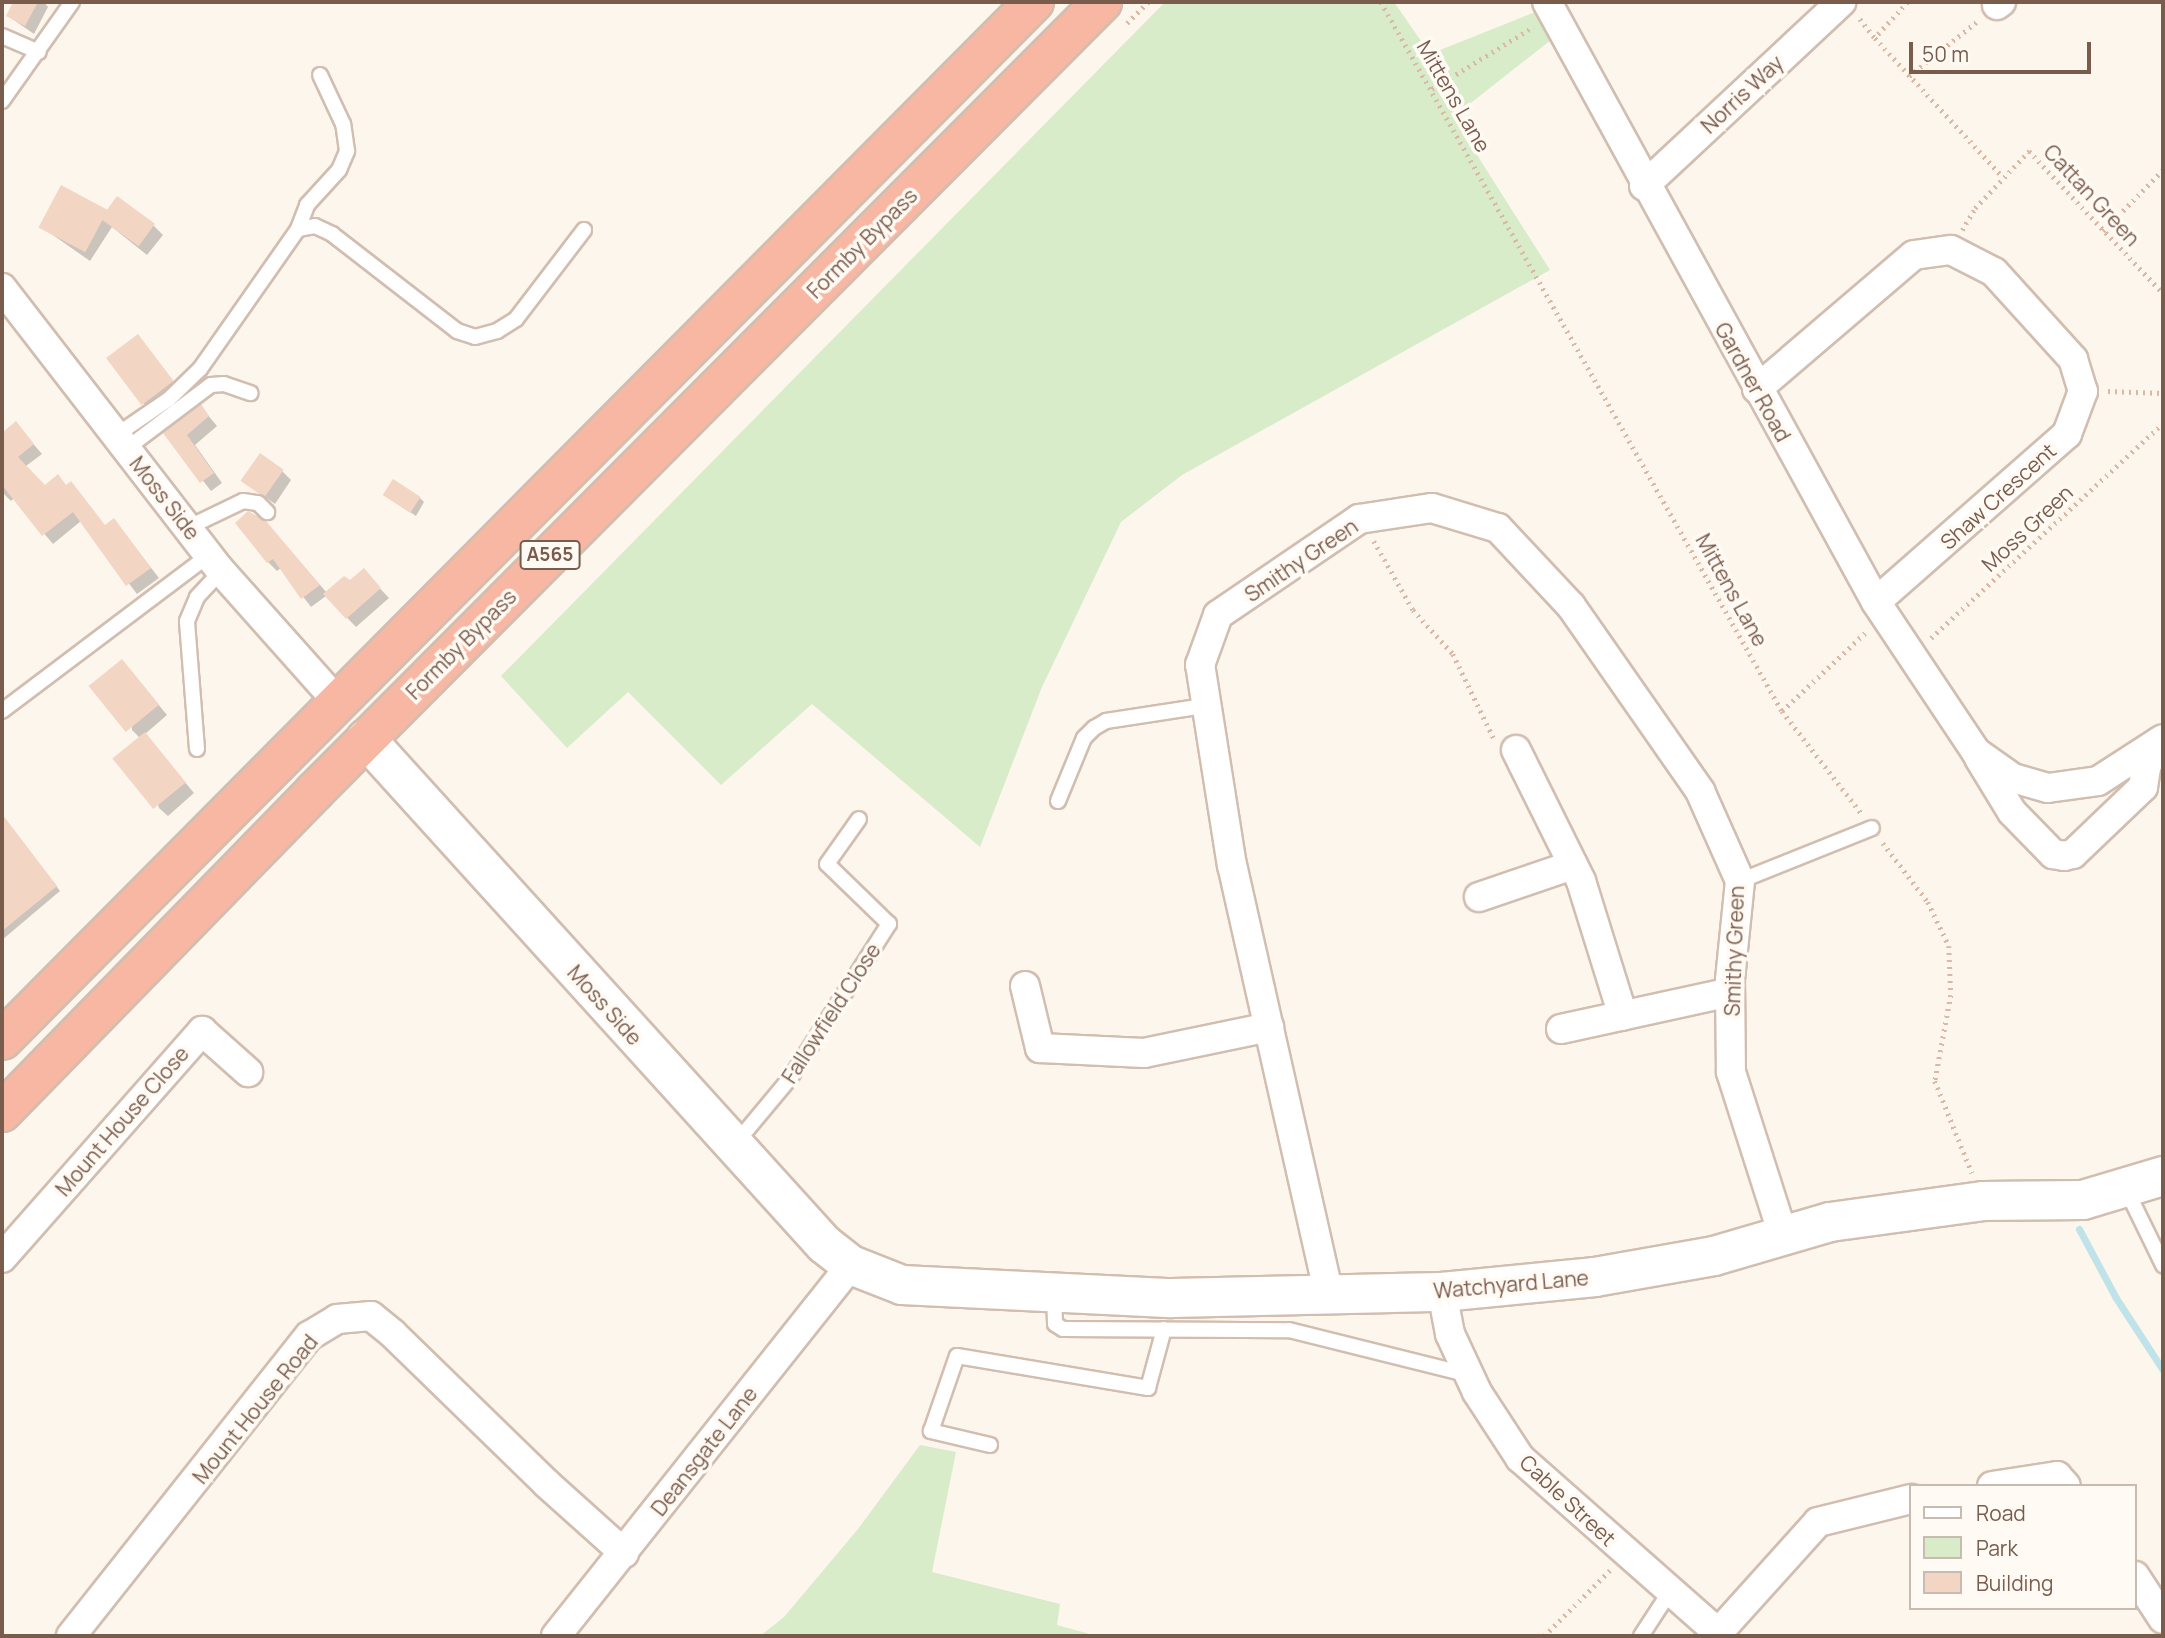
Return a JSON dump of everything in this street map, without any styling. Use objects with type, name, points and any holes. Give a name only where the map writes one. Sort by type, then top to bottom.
[{"type":"highway","name":"A565","points":[[2,1040],[1034,2]]},
{"type":"highway","name":"Formby Bypass","points":[[2,1112],[366,739],[1102,2]]},
{"type":"street","name":"Norris Way","points":[[1644,186],[1840,2]]},
{"type":"street","name":"Gardner Road","points":[[1549,9],[1644,186],[1880,608],[1976,752],[2012,812],[2053,854],[2073,854],[2143,788],[2146,767],[2161,741]]},
{"type":"street","points":[[1757,389],[1914,255],[1951,250],[1994,272],[2073,359],[2083,391]]},
{"type":"street","name":"Moss Side","points":[[2,288],[215,563],[337,701]]},
{"type":"street","name":"Shaw Crescent","points":[[1880,608],[2067,434],[2083,391]]},
{"type":"street","name":"Smithy Green","points":[[1329,1295],[1232,866],[1204,706],[1200,665],[1218,615],[1359,519],[1432,508],[1498,527],[1572,606],[1700,791],[1740,881],[1730,992],[1731,1072],[1783,1234]]},
{"type":"street","name":"Moss Side","points":[[366,739],[824,1244],[851,1265]]},
{"type":"street","name":"Gardner Road","points":[[1976,752],[2013,778],[2049,788],[2098,781],[2161,741]]},
{"type":"street","points":[[1516,750],[1573,865],[1623,1016]]},
{"type":"street","points":[[1479,897],[1573,865]]},
{"type":"street","points":[[1025,986],[1041,1048],[1144,1053],[1269,1027]]},
{"type":"street","points":[[1561,1029],[1730,992]]},
{"type":"street","name":"Mount House Close","points":[[2,1258],[202,1031],[248,1072]]},
{"type":"street","name":"Watchyard Lane","points":[[851,1265],[902,1285],[1054,1294],[1329,1295],[1442,1292],[1595,1277],[1713,1256],[1830,1222],[1983,1201],[2083,1200],[2163,1176]]},
{"type":"street","name":"Deansgate Lane","points":[[556,1636],[851,1265]]},
{"type":"street","name":"Cable Street","points":[[1442,1292],[1450,1334],[1469,1375],[1520,1458],[1669,1593],[1720,1634]]},
{"type":"street","name":"Mount House Road","points":[[71,1636],[309,1336],[338,1319],[372,1316],[546,1483],[624,1553]]},
{"type":"street","points":[[2005,1484],[2057,1476],[2064,1484]]},
{"type":"street","points":[[1720,1634],[1818,1522],[1910,1499]]},
{"type":"street","points":[[2137,1579],[2163,1619]]},
{"type":"lane","points":[[2,101],[72,2]]},
{"type":"lane","points":[[2,36],[39,52]]},
{"type":"lane","points":[[120,442],[200,369],[298,229],[307,205],[339,170],[346,151],[343,124],[320,75]]},
{"type":"lane","points":[[298,229],[315,226],[332,234],[457,331],[475,337],[497,331],[516,318],[584,230]]},
{"type":"lane","points":[[120,442],[211,385],[224,384],[250,393]]},
{"type":"lane","points":[[187,528],[243,501],[258,503],[267,512]]},
{"type":"lane","points":[[2,711],[215,563]]},
{"type":"lane","points":[[197,749],[187,621],[215,563]]},
{"type":"lane","points":[[1058,801],[1084,738],[1094,728],[1106,721],[1204,706]]},
{"type":"lane","name":"Fallowfield Close","points":[[734,1145],[791,1077],[889,924],[827,863],[859,819]]},
{"type":"lane","points":[[1740,881],[1872,828]]},
{"type":"lane","points":[[2126,1188],[2163,1265]]},
{"type":"lane","points":[[1054,1294],[1055,1324],[1063,1329],[1289,1330],[1469,1375]]},
{"type":"lane","points":[[990,1445],[930,1431],[957,1356],[1148,1388],[1164,1329]]},
{"type":"lane","points":[[1641,1636],[1669,1593]]},
{"type":"path","name":"Mittens Lane","points":[[1381,2],[1782,711],[1928,902],[1950,946],[1951,995],[1935,1081],[1983,1201]]},
{"type":"path","points":[[1908,2],[1875,38],[2003,177]]},
{"type":"path","points":[[1909,76],[1999,4]]},
{"type":"path","points":[[1432,89],[1549,9]]},
{"type":"path","name":"Cattan Green","points":[[1951,250],[1975,208],[2029,150],[2163,293]]},
{"type":"path","points":[[2103,231],[2163,170]]},
{"type":"path","points":[[2083,391],[2163,393]]},
{"type":"path","name":"Moss Green","points":[[1912,656],[2163,423]]},
{"type":"path","points":[[1359,519],[1413,610],[1453,654],[1500,750],[1516,750]]},
{"type":"path","points":[[1782,711],[1880,608]]},
{"type":"path","points":[[1544,1636],[1626,1555]]},
{"type":"green space","points":[[1165,2],[1394,2],[1430,54],[1543,9],[1556,36],[1453,117],[1550,270],[1182,475],[1121,522],[1042,687],[980,847],[812,704],[721,785],[628,692],[567,748],[501,676]]},
{"type":"green space","points":[[920,1445],[956,1452],[932,1572],[1060,1604],[1057,1625],[1097,1636],[760,1636],[784,1617],[858,1529]]},
{"type":"building","points":[[13,2],[38,2],[25,26],[6,16]]},
{"type":"building","points":[[61,185],[108,210],[85,252],[38,227]]},
{"type":"building","points":[[117,196],[155,224],[139,246],[101,219]]},
{"type":"building","points":[[138,334],[174,381],[142,405],[106,358]]},
{"type":"building","points":[[201,404],[209,416],[187,435],[214,473],[200,483],[163,433]]},
{"type":"building","points":[[16,421],[34,444],[18,457],[45,485],[58,474],[66,485],[71,481],[105,525],[114,518],[151,568],[126,586],[73,512],[42,536],[2,485],[2,433]]},
{"type":"building","points":[[260,453],[284,470],[264,497],[240,481]]},
{"type":"building","points":[[393,479],[421,497],[410,513],[383,495]]},
{"type":"building","points":[[248,511],[266,521],[320,585],[301,599],[273,559],[267,563],[235,523]]},
{"type":"building","points":[[364,568],[381,588],[346,619],[323,594],[344,576],[350,580]]},
{"type":"building","points":[[122,659],[159,705],[126,732],[89,686]]},
{"type":"building","points":[[145,732],[186,783],[153,809],[112,758]]},
{"type":"building","points":[[2,814],[57,886],[2,931]]},
{"type":"waterway","points":[[2079,1229],[2116,1298],[2163,1370]]}]
